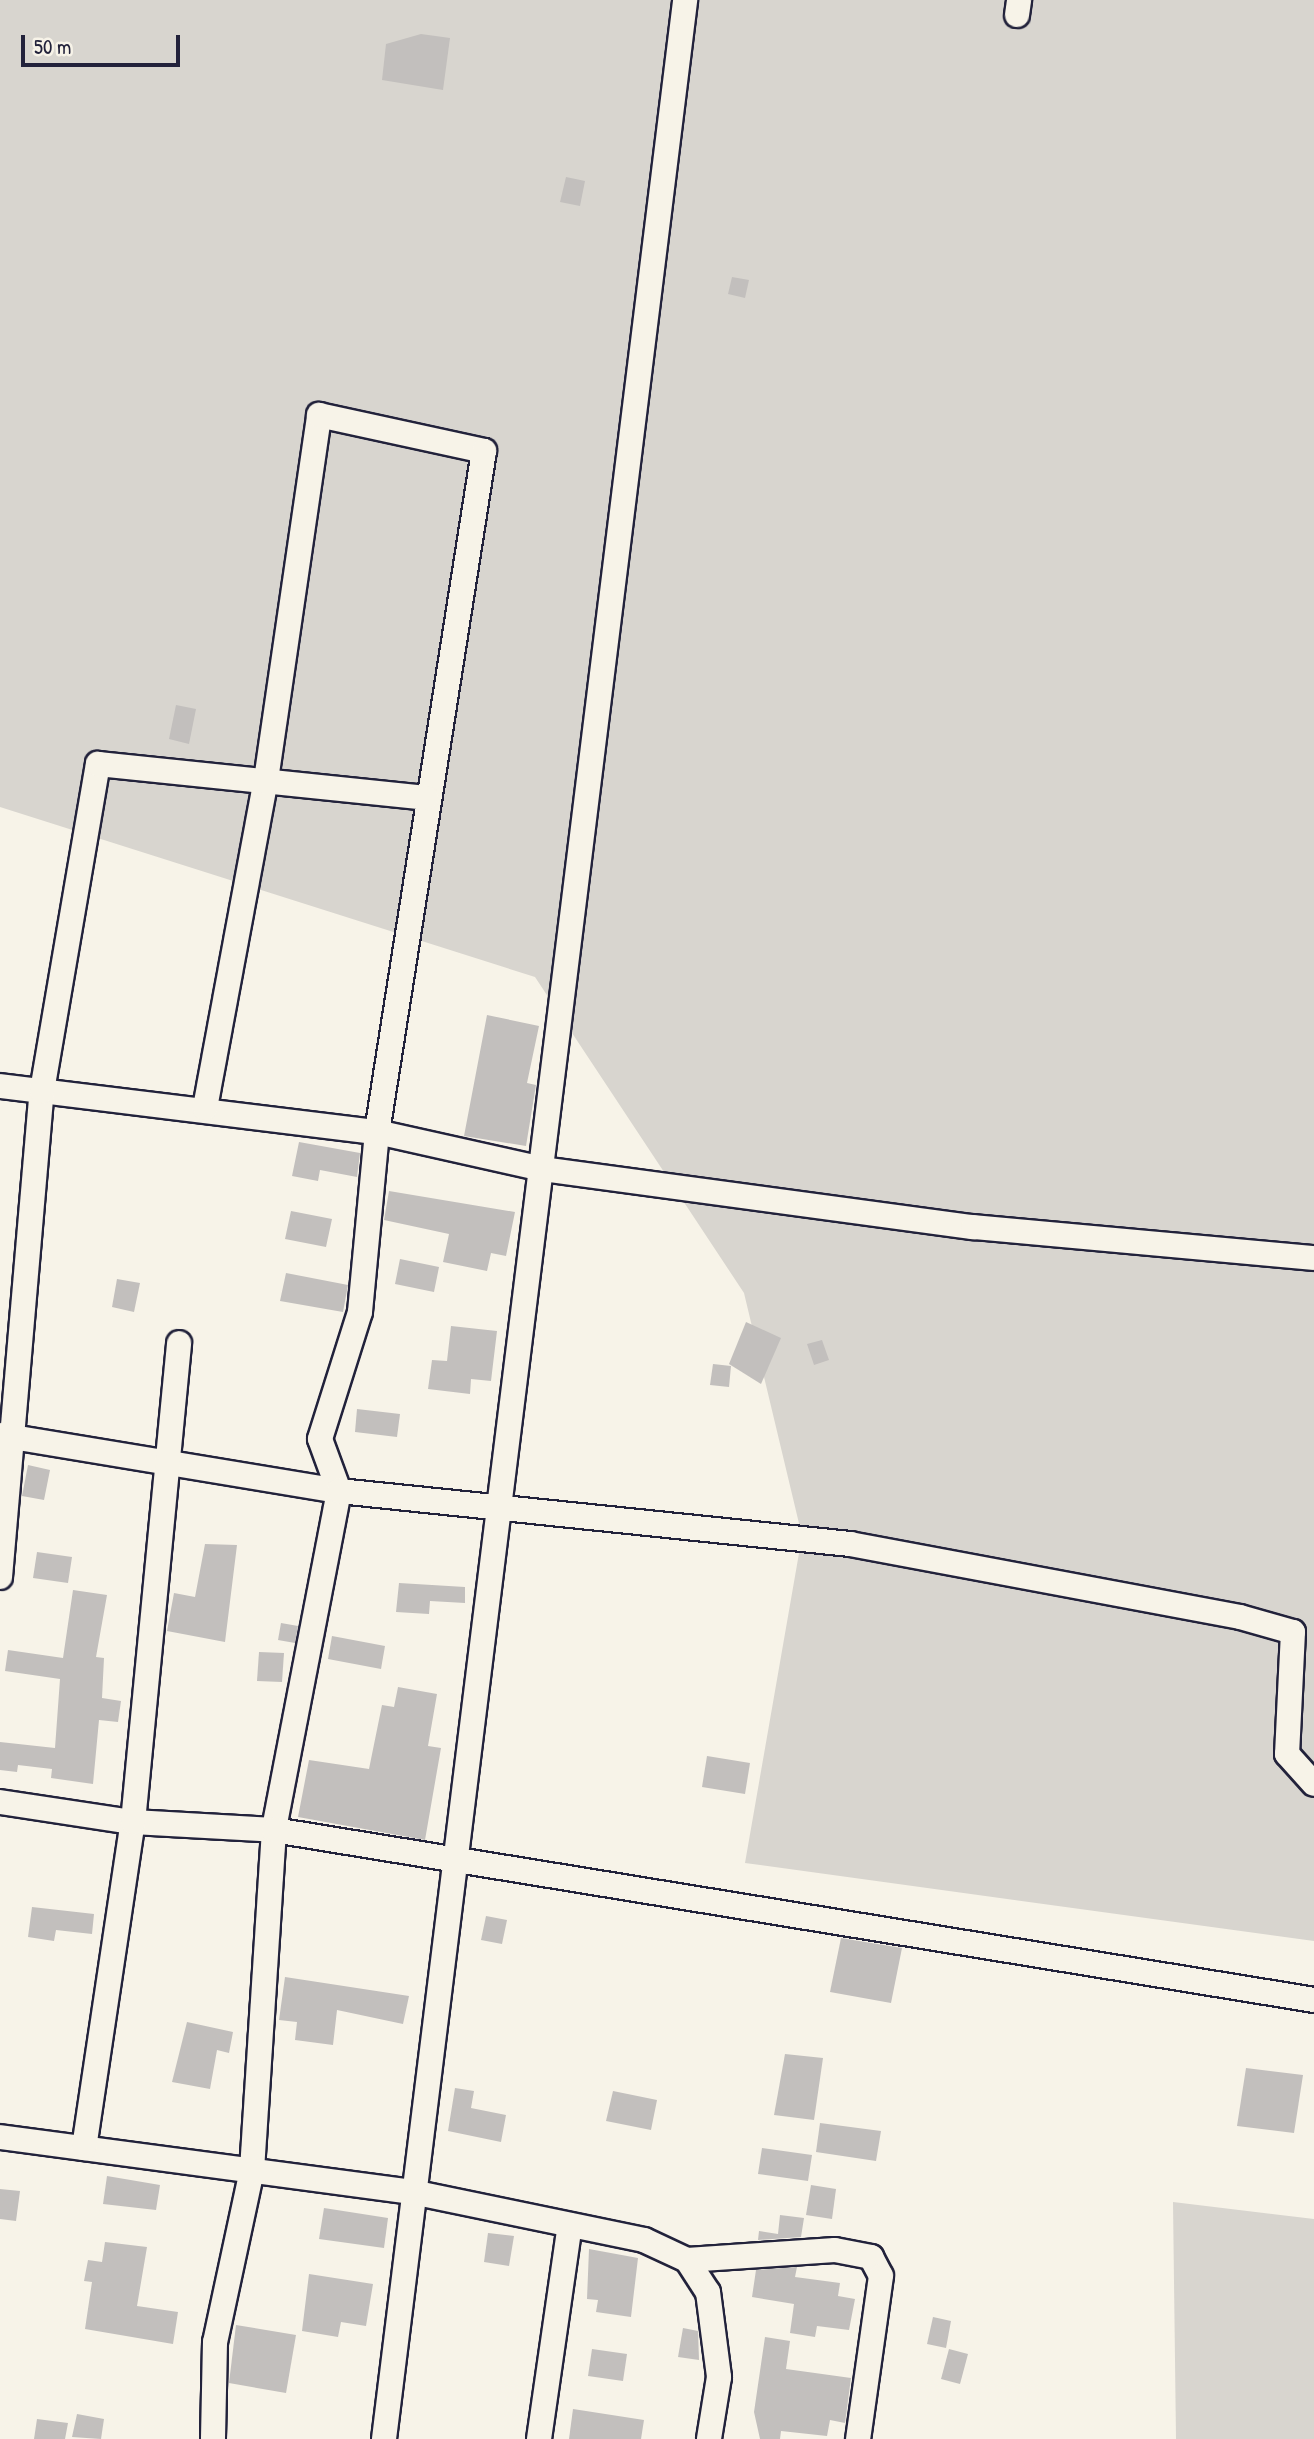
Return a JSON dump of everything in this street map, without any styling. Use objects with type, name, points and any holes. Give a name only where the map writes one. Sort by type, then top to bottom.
[{"type":"street","points":[[384,2439],[417,2193],[685,0]]},
{"type":"street","points":[[205,1108],[266,780],[319,415],[484,451],[426,798],[377,1132],[360,1312],[320,1439],[339,1491],[274,1830],[252,2170],[215,2342],[213,2439]]},
{"type":"street","points":[[0,1577],[7,1436],[42,1091],[98,764],[426,798]]},
{"type":"street","points":[[0,1086],[205,1108],[377,1132],[542,1169],[973,1227],[1314,1258]]},
{"type":"street","points":[[84,2148],[133,1822],[179,1343]]},
{"type":"street","points":[[7,1436],[167,1460],[339,1491],[500,1505],[850,1544],[1293,1632],[1287,1754],[1314,1784]]},
{"type":"street","points":[[0,1802],[133,1822],[274,1830],[1314,2000]]},
{"type":"street","points":[[0,2137],[417,2193],[644,2240],[687,2260],[835,2250],[872,2257],[881,2276],[859,2439]]},
{"type":"street","points":[[539,2439],[570,2225]]},
{"type":"street","points":[[687,2260],[708,2292],[719,2377],[709,2439]]},
{"type":"shaded area","points":[[0,0],[1314,0],[1314,1941],[745,1863],[802,1536],[744,1293],[535,977],[0,807]]},
{"type":"shaded area","points":[[1173,2202],[1314,2219],[1314,2439],[1176,2439]]},
{"type":"building","points":[[421,34],[450,38],[443,90],[382,80],[386,44]]},
{"type":"building","points":[[566,177],[585,181],[580,206],[560,202]]},
{"type":"building","points":[[732,277],[749,280],[745,298],[728,294]]},
{"type":"building","points":[[176,705],[196,709],[189,744],[169,739]]},
{"type":"building","points":[[487,1015],[539,1026],[527,1083],[536,1085],[526,1146],[464,1136]]},
{"type":"building","points":[[299,1142],[360,1153],[357,1177],[320,1170],[318,1181],[292,1176]]},
{"type":"building","points":[[389,1191],[515,1212],[506,1256],[491,1253],[487,1271],[443,1262],[449,1234],[384,1220]]},
{"type":"building","points":[[291,1211],[332,1219],[326,1247],[285,1239]]},
{"type":"building","points":[[400,1259],[439,1267],[434,1292],[395,1284]]},
{"type":"building","points":[[286,1273],[348,1285],[343,1312],[280,1301]]},
{"type":"building","points":[[117,1279],[140,1283],[134,1312],[112,1307]]},
{"type":"building","points":[[746,1322],[781,1338],[761,1384],[729,1364]]},
{"type":"building","points":[[451,1326],[497,1331],[491,1381],[471,1379],[470,1394],[428,1389],[432,1360],[447,1361]]},
{"type":"building","points":[[822,1340],[829,1360],[814,1365],[807,1344]]},
{"type":"building","points":[[713,1364],[731,1366],[729,1387],[710,1385]]},
{"type":"building","points":[[357,1409],[400,1414],[397,1437],[355,1432]]},
{"type":"building","points":[[28,1465],[50,1470],[44,1500],[22,1496]]},
{"type":"building","points":[[205,1544],[237,1545],[225,1642],[167,1631],[174,1593],[195,1597]]},
{"type":"building","points":[[37,1552],[72,1557],[68,1583],[33,1578]]},
{"type":"building","points":[[399,1583],[465,1587],[465,1603],[430,1601],[429,1614],[396,1612]]},
{"type":"building","points":[[73,1590],[107,1595],[96,1657],[104,1658],[102,1698],[121,1701],[118,1722],[99,1720],[93,1784],[51,1778],[52,1769],[18,1765],[17,1772],[0,1770],[0,1742],[55,1748],[60,1679],[5,1671],[8,1650],[63,1658]]},
{"type":"building","points":[[281,1623],[298,1626],[295,1643],[278,1640]]},
{"type":"building","points":[[332,1636],[385,1646],[381,1669],[328,1659]]},
{"type":"building","points":[[259,1652],[284,1653],[282,1682],[257,1681]]},
{"type":"building","points":[[398,1687],[437,1694],[428,1746],[441,1748],[425,1840],[298,1817],[309,1760],[369,1769],[382,1705],[394,1707]]},
{"type":"building","points":[[707,1756],[750,1763],[745,1794],[702,1787]]},
{"type":"building","points":[[32,1907],[94,1914],[92,1934],[56,1930],[54,1941],[28,1937]]},
{"type":"building","points":[[486,1916],[507,1920],[502,1944],[481,1940]]},
{"type":"building","points":[[841,1938],[902,1948],[891,2003],[830,1992]]},
{"type":"building","points":[[285,1977],[409,1996],[403,2024],[337,2010],[333,2045],[295,2040],[297,2022],[279,2020]]},
{"type":"building","points":[[187,2022],[233,2032],[229,2053],[217,2050],[210,2089],[172,2082]]},
{"type":"building","points":[[785,2054],[823,2058],[814,2120],[774,2115]]},
{"type":"building","points":[[1246,2068],[1303,2075],[1294,2133],[1237,2126]]},
{"type":"building","points":[[455,2088],[474,2091],[471,2108],[506,2115],[501,2142],[448,2131]]},
{"type":"building","points":[[613,2091],[657,2100],[651,2130],[606,2121]]},
{"type":"building","points":[[820,2123],[881,2131],[876,2161],[816,2152]]},
{"type":"building","points":[[762,2148],[812,2155],[808,2181],[758,2174]]},
{"type":"building","points":[[107,2176],[160,2185],[156,2210],[103,2204]]},
{"type":"building","points":[[811,2185],[836,2189],[832,2219],[806,2215]]},
{"type":"building","points":[[0,2189],[20,2191],[16,2221],[0,2219]]},
{"type":"building","points":[[324,2208],[388,2218],[384,2248],[319,2239]]},
{"type":"building","points":[[780,2215],[804,2218],[801,2237],[758,2240],[759,2231],[778,2234]]},
{"type":"building","points":[[488,2233],[514,2236],[509,2266],[484,2262]]},
{"type":"building","points":[[105,2242],[147,2247],[137,2306],[178,2312],[173,2344],[85,2329],[92,2282],[84,2281],[88,2260],[102,2262]]},
{"type":"building","points":[[589,2249],[638,2258],[631,2317],[596,2312],[598,2300],[587,2299]]},
{"type":"building","points":[[797,2267],[795,2277],[840,2283],[838,2296],[855,2299],[849,2330],[817,2326],[815,2337],[790,2333],[794,2304],[752,2297],[756,2270]]},
{"type":"building","points":[[309,2274],[373,2284],[366,2326],[341,2322],[338,2337],[302,2331]]},
{"type":"building","points":[[933,2317],[951,2321],[946,2348],[927,2344]]},
{"type":"building","points":[[236,2325],[296,2335],[286,2393],[229,2383]]},
{"type":"building","points":[[683,2328],[698,2331],[699,2360],[678,2357]]},
{"type":"building","points":[[765,2337],[790,2341],[786,2369],[851,2378],[845,2423],[830,2420],[827,2436],[781,2431],[780,2439],[760,2439],[754,2412]]},
{"type":"building","points":[[592,2349],[627,2354],[623,2381],[588,2376]]},
{"type":"building","points":[[949,2349],[968,2354],[960,2384],[941,2379]]},
{"type":"building","points":[[573,2409],[644,2420],[641,2439],[569,2439]]},
{"type":"building","points":[[77,2414],[104,2419],[101,2439],[72,2437]]},
{"type":"building","points":[[37,2419],[68,2423],[65,2439],[34,2439]]}]
